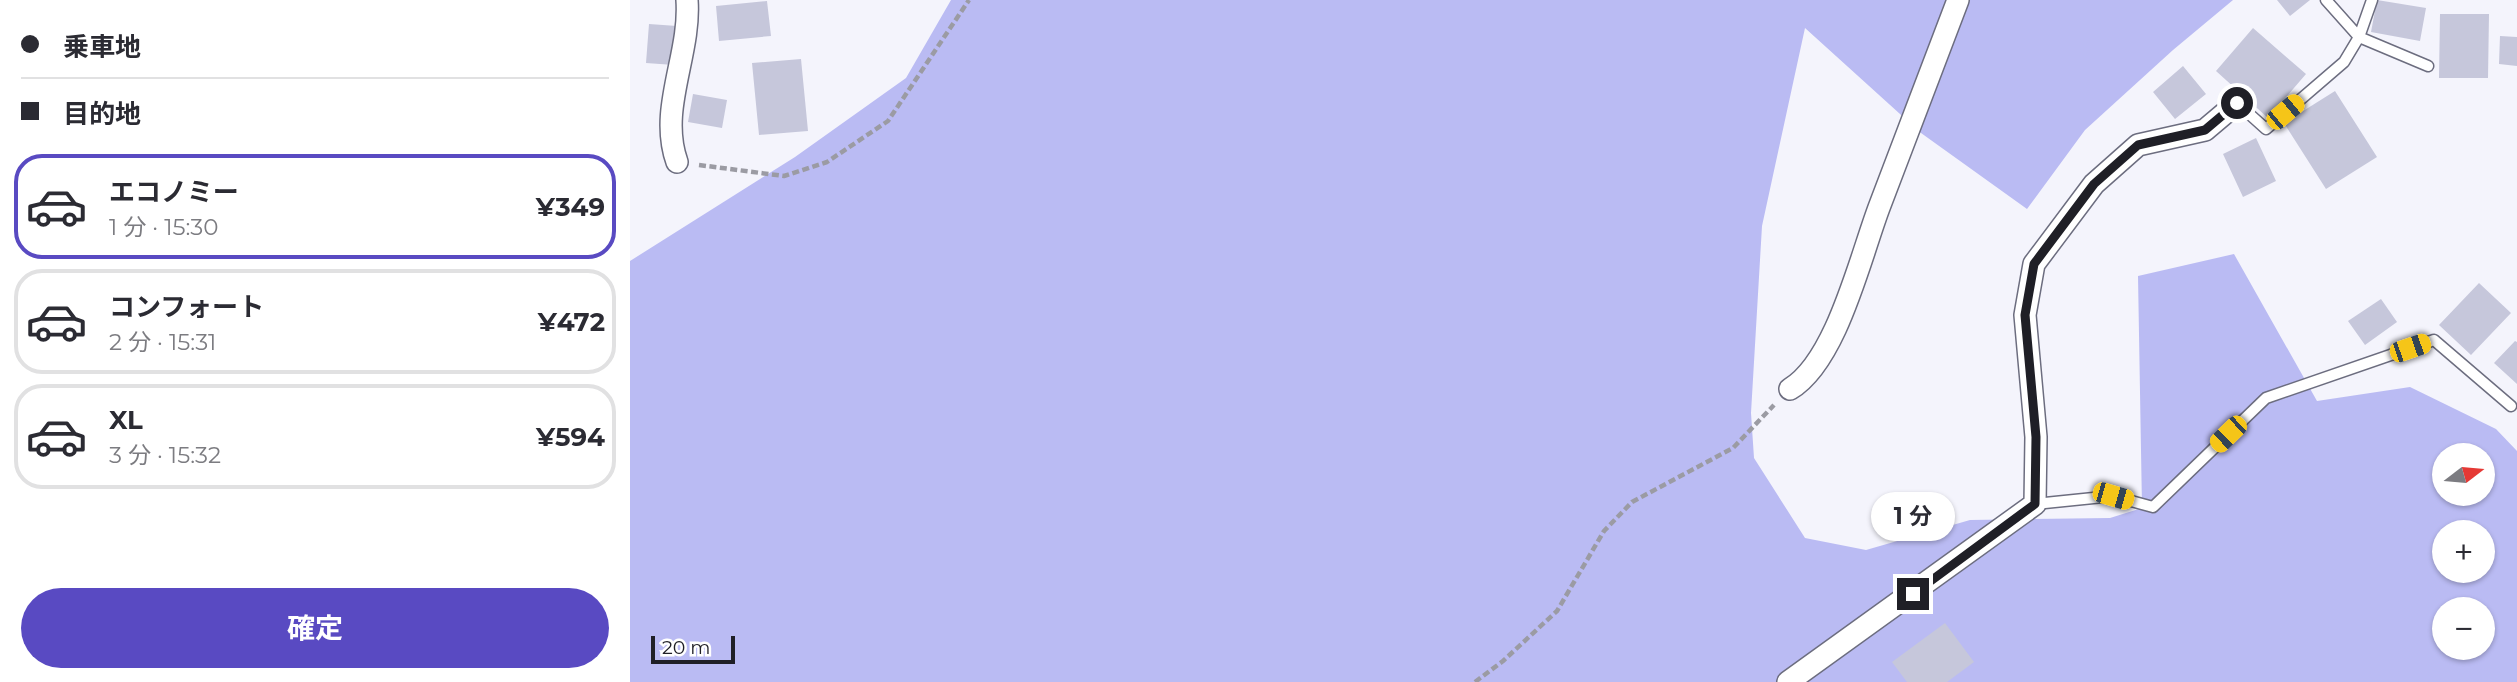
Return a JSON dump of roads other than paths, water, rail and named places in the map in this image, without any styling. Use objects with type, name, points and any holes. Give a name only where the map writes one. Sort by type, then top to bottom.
[{"type":"street","points":[[677,162],[671,146],[671,112],[684,54],[687,0]]},
{"type":"street","points":[[1790,389],[1799,383],[1826,345],[1859,271],[1878,211],[1958,0]]},
{"type":"street","points":[[1788,682],[2035,504],[2036,437],[2025,315],[2034,264],[2094,184],[2138,145],[2205,130],[2237,103]]},
{"type":"lane","points":[[2326,0],[2359,37],[2428,66]]},
{"type":"lane","points":[[2237,103],[2266,129],[2344,62],[2359,37],[2372,0]]},
{"type":"lane","points":[[2035,504],[2113,496],[2153,508],[2266,398],[2434,340],[2511,406]]}]
